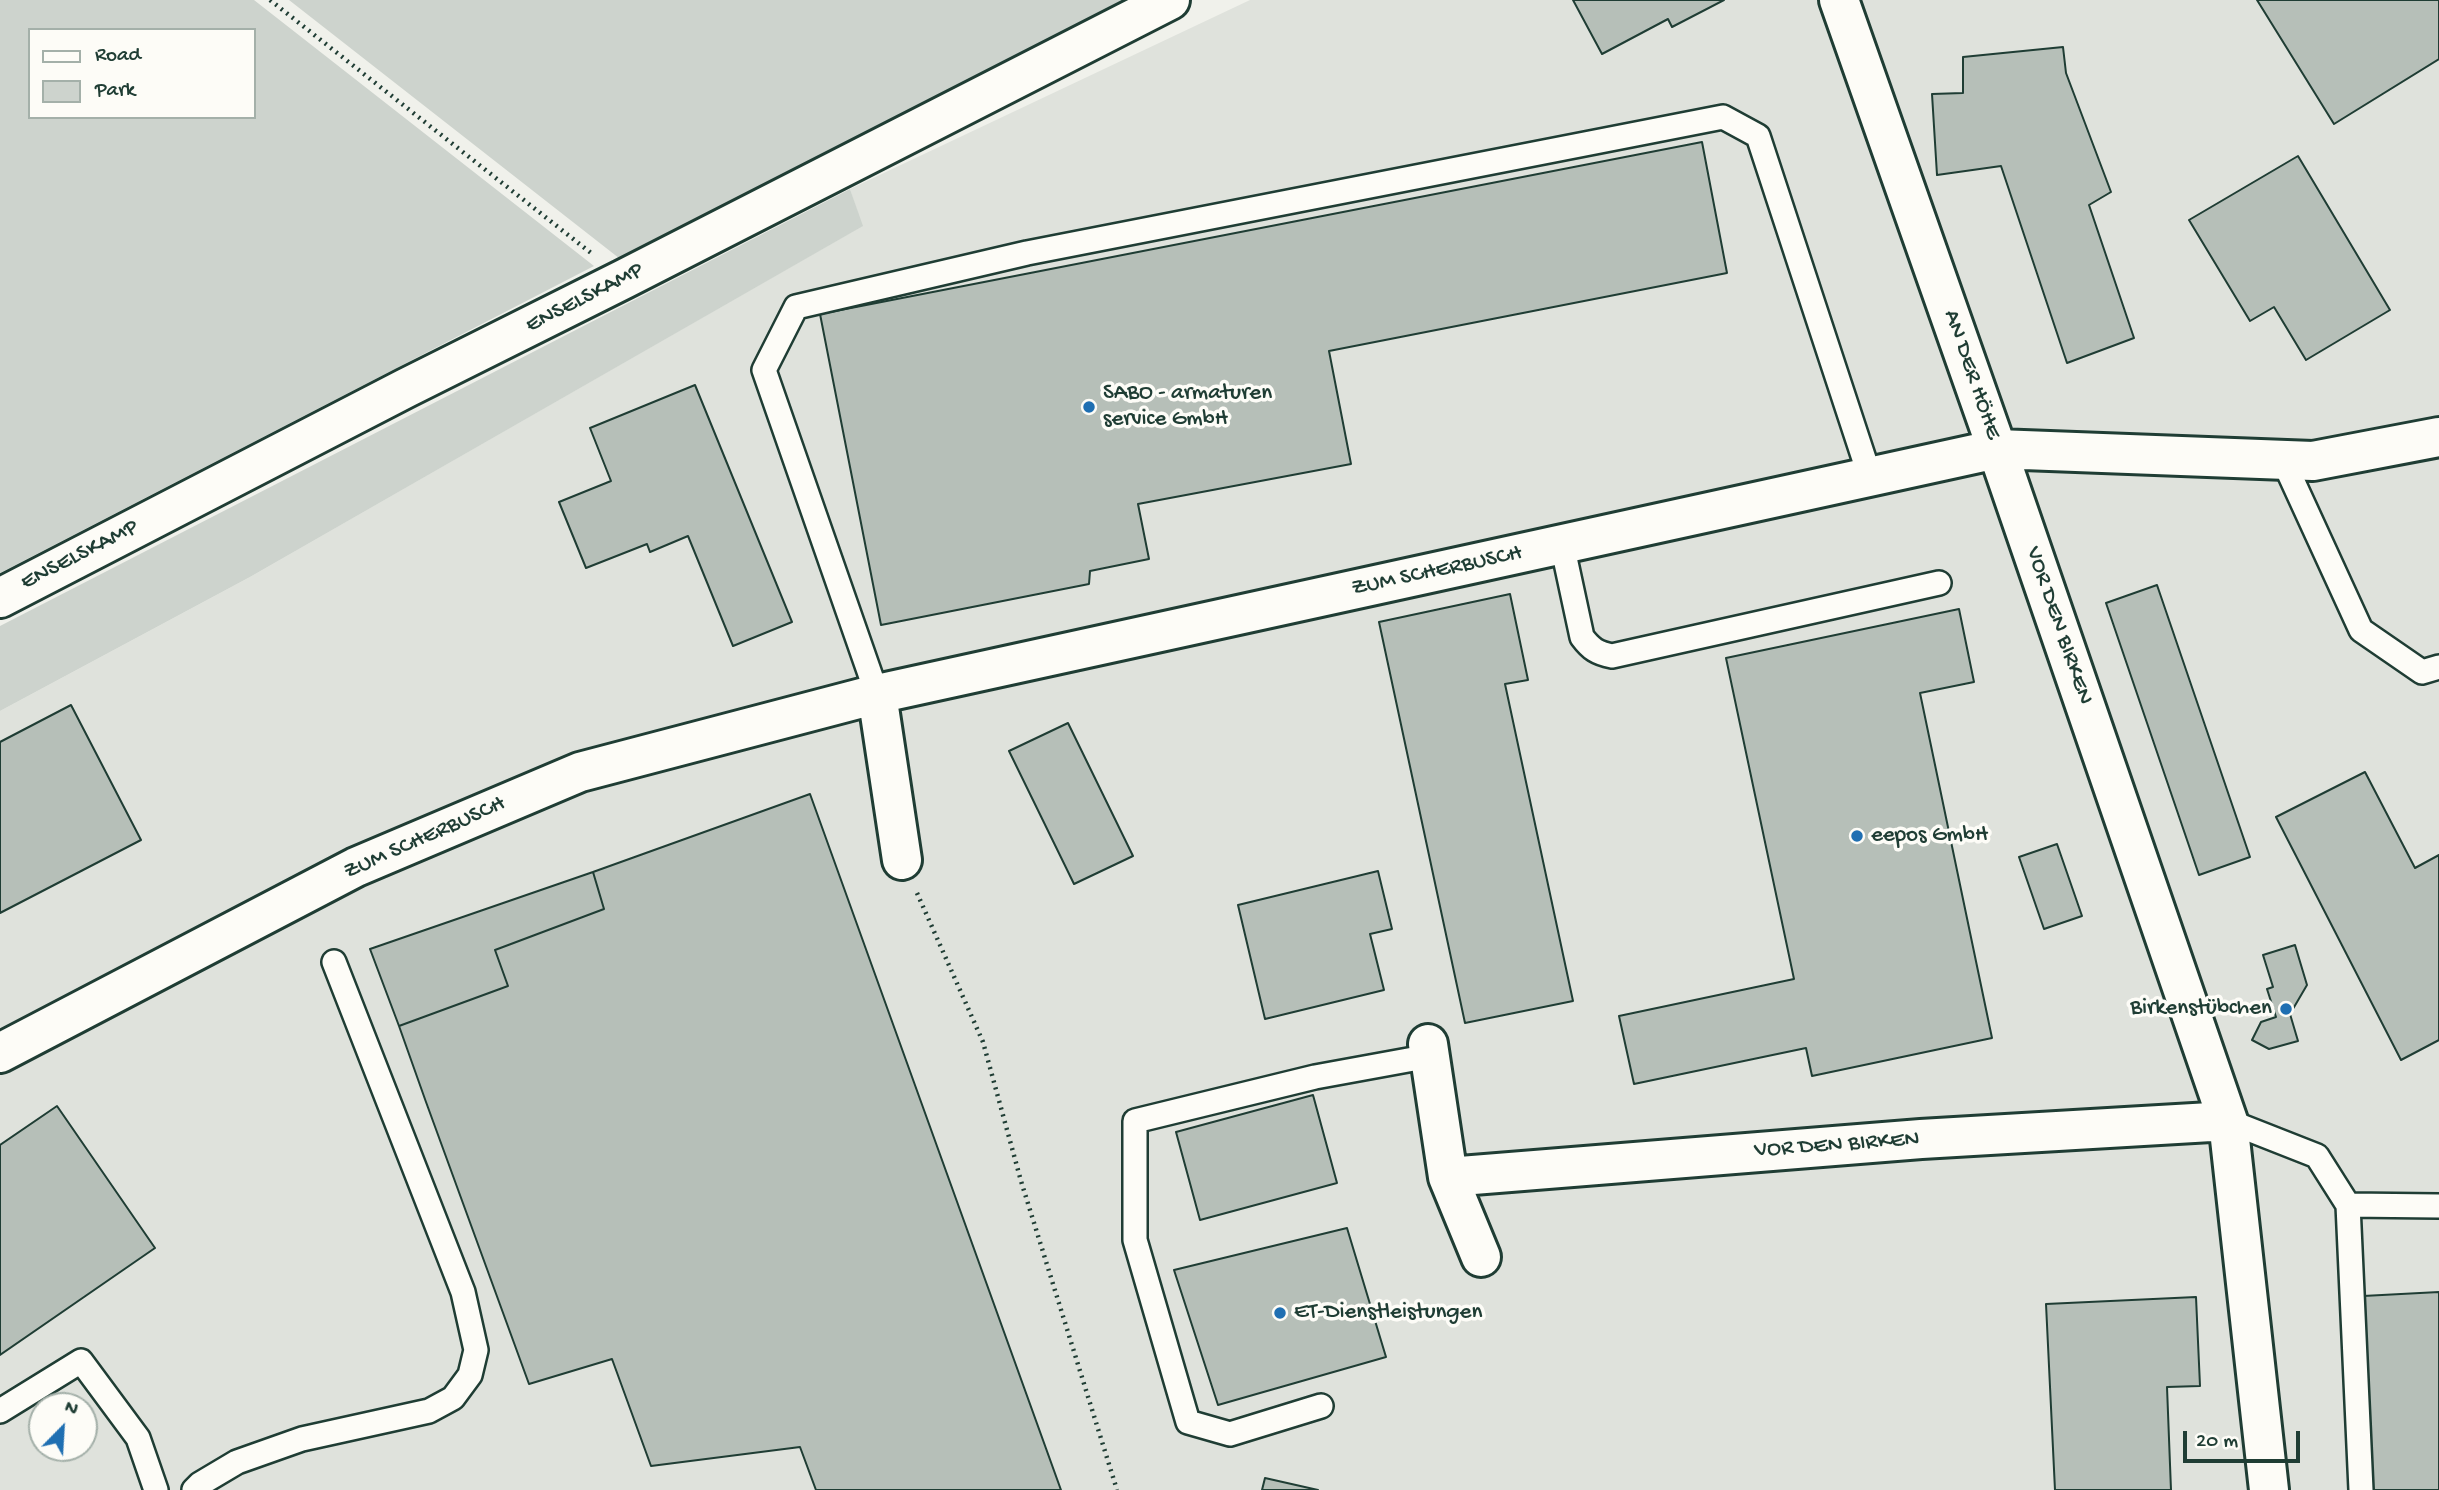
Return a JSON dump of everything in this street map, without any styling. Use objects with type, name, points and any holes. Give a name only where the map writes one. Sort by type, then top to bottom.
[{"type":"street","name":"ENSELSKAMP","points":[[0,598],[406,388],[1170,0]]},
{"type":"street","name":"AN DER HÖHE","points":[[1839,0],[1997,449],[2313,461],[2439,437]]},
{"type":"street","name":"ZUM SCHERBUSCH","points":[[0,1054],[356,867],[580,772],[877,694],[1997,449]]},
{"type":"street","name":"VOR DEN BIRKEN","points":[[1997,449],[2228,1121],[2269,1490]]},
{"type":"street","points":[[877,694],[902,860]]},
{"type":"street","points":[[1429,1050],[1448,1177],[1481,1257]]},
{"type":"street","name":"VOR DEN BIRKEN","points":[[1448,1177],[1921,1139],[2228,1121]]},
{"type":"lane","points":[[877,694],[764,370],[796,307],[1027,253],[1723,117],[1758,136],[1870,477]]},
{"type":"lane","points":[[2283,460],[2361,630],[2422,672],[2439,667]]},
{"type":"lane","points":[[1562,544],[1582,637],[1590,648],[1600,654],[1612,656],[1938,583]]},
{"type":"lane","points":[[194,1490],[237,1462],[302,1439],[429,1411],[453,1398],[470,1375],[477,1350],[463,1292],[334,962]]},
{"type":"lane","points":[[1321,1406],[1230,1434],[1188,1422],[1135,1240],[1135,1121],[1429,1050]]},
{"type":"lane","points":[[2228,1121],[2317,1156],[2348,1205],[2361,1490]]},
{"type":"lane","points":[[2348,1205],[2439,1206]]},
{"type":"lane","points":[[0,1411],[81,1361],[138,1438],[156,1490]]},
{"type":"path","points":[[270,0],[624,279]]},
{"type":"path","points":[[902,860],[983,1042],[1021,1181],[1117,1490]]},
{"type":"shaded area","points":[[1250,0],[2439,0],[2439,1490],[0,1490],[0,711],[250,577],[862,226],[850,189]]},
{"type":"green space","points":[[0,0],[254,0],[594,266],[0,573]]},
{"type":"green space","points":[[289,0],[1132,0],[624,262]]},
{"type":"green space","points":[[850,189],[863,226],[250,577],[0,711],[0,626]]},
{"type":"building","points":[[1573,0],[1724,0],[1672,27],[1668,19],[1602,54]]},
{"type":"building","points":[[2257,0],[2439,0],[2439,59],[2334,124]]},
{"type":"building","points":[[2063,47],[2066,73],[2111,192],[2089,205],[2134,338],[2067,363],[2001,166],[1937,175],[1932,94],[1963,93],[1963,57]]},
{"type":"building","name":"SABO - armaturen service GmbH","points":[[1702,142],[1727,273],[1329,351],[1351,464],[1138,504],[1149,559],[1090,571],[1089,584],[881,625],[820,314]]},
{"type":"building","points":[[2298,156],[2390,310],[2306,360],[2274,307],[2250,321],[2189,220]]},
{"type":"building","points":[[695,385],[792,622],[733,646],[688,536],[650,552],[647,544],[586,568],[559,502],[611,481],[590,428]]},
{"type":"building","points":[[2157,585],[2250,857],[2199,875],[2106,603]]},
{"type":"building","points":[[1510,594],[1528,680],[1505,684],[1573,1001],[1465,1023],[1379,622]]},
{"type":"building","name":"eepos GmbH","points":[[1959,609],[1974,682],[1920,693],[1992,1038],[1812,1076],[1806,1048],[1634,1084],[1619,1016],[1794,979],[1726,658]]},
{"type":"building","points":[[71,705],[141,840],[0,913],[0,742]]},
{"type":"building","points":[[1068,723],[1133,856],[1074,884],[1009,751]]},
{"type":"building","points":[[2365,772],[2415,868],[2439,855],[2439,1040],[2401,1060],[2276,817]]},
{"type":"building","points":[[810,794],[1061,1490],[816,1490],[800,1447],[651,1466],[612,1359],[529,1384],[426,1102],[399,1026],[508,986],[495,950],[604,909],[593,872]]},
{"type":"building","points":[[2057,844],[2082,916],[2044,929],[2019,857]]},
{"type":"building","points":[[1378,871],[1392,929],[1370,934],[1384,990],[1265,1019],[1238,905]]},
{"type":"building","points":[[593,872],[604,909],[495,950],[508,986],[399,1026],[370,949]]},
{"type":"building","points":[[2295,945],[2307,985],[2290,1014],[2298,1041],[2269,1049],[2252,1040],[2261,1022],[2276,1017],[2267,989],[2273,987],[2263,955]]},
{"type":"building","points":[[1313,1095],[1337,1183],[1200,1220],[1176,1132]]},
{"type":"building","points":[[57,1106],[155,1248],[0,1355],[0,1145]]},
{"type":"building","name":"ET-Dienstleistungen","points":[[1347,1228],[1386,1357],[1218,1405],[1174,1270]]},
{"type":"building","points":[[2439,1292],[2439,1490],[2373,1490],[2363,1296]]},
{"type":"building","points":[[2196,1297],[2200,1386],[2167,1387],[2171,1490],[2055,1490],[2046,1304]]},
{"type":"building","points":[[1265,1478],[1318,1490],[1262,1490]]},
{"type":"place","name":"SABO - armaturen service GmbH","points":[[1089,407]]},
{"type":"place","name":"eepos GmbH","points":[[1857,836]]},
{"type":"place","name":"Birkenstübchen","points":[[2286,1009]]},
{"type":"place","name":"ET-Dienstleistungen","points":[[1280,1313]]}]
